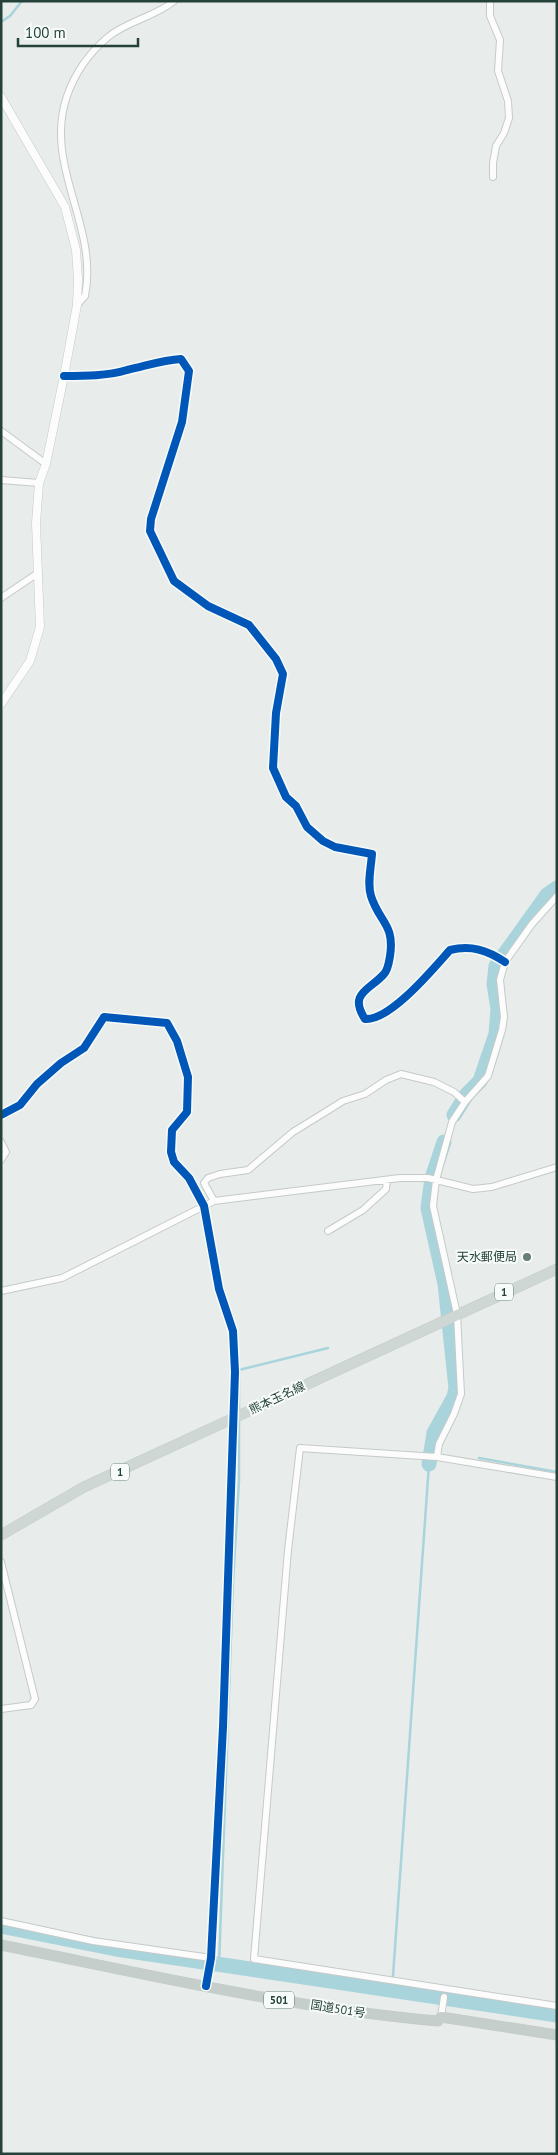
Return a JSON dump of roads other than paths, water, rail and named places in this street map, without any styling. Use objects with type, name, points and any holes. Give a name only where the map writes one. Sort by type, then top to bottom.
[{"type":"highway","name":"国道501号","points":[[1,1945],[390,2017],[438,2021],[441,2014],[557,2035]]},
{"type":"main road","name":"熊本玉名線","points":[[1,1535],[84,1488],[438,1322],[557,1269]]},
{"type":"street","points":[[77,305],[85,296],[87,259],[84,232],[62,157],[60,115],[70,86],[81,65],[108,36],[174,1]]},
{"type":"street","points":[[490,1],[490,16],[500,40],[498,70],[508,101],[509,118],[504,133],[496,146],[492,164],[493,177]]},
{"type":"street","points":[[1,97],[65,207],[76,250],[77,305],[46,464],[39,484],[36,523],[41,614],[36,641],[30,661],[1,704]]},
{"type":"street","points":[[64,376],[92,376],[126,371],[152,363],[181,358],[189,371],[182,422],[151,519],[150,531],[174,580],[208,606],[249,625],[276,659],[283,674],[276,713],[273,768],[286,797],[296,806],[307,827],[323,841],[335,847],[372,854],[371,896],[388,926],[392,939],[386,972],[376,982],[366,988],[360,999],[359,1009],[365,1019],[374,1020],[382,1015],[411,991],[450,950],[476,948],[504,961]]},
{"type":"street","points":[[1,431],[46,464]]},
{"type":"street","points":[[1,480],[39,484]]},
{"type":"street","points":[[1,598],[38,573]]},
{"type":"street","points":[[435,1457],[461,1394],[454,1315],[433,1206],[433,1179],[452,1122],[464,1101],[488,1076],[504,1017],[500,980],[504,961],[556,898]]},
{"type":"street","points":[[1,1115],[20,1105],[36,1084],[61,1063],[84,1048],[104,1017],[167,1024],[181,1050],[188,1077],[187,1112],[172,1130],[172,1152],[174,1162],[189,1178],[204,1206],[219,1289],[234,1331],[237,1416],[224,1699],[210,1961],[207,1982]]},
{"type":"street","points":[[214,1201],[204,1183],[208,1178],[248,1170],[293,1132],[343,1101],[365,1094],[386,1080],[401,1074],[434,1082],[454,1092],[464,1101]]},
{"type":"street","points":[[1,1142],[6,1152],[1,1160]]},
{"type":"street","points":[[1,1291],[62,1278],[214,1201],[386,1180],[433,1179],[473,1189],[492,1187],[557,1166]]},
{"type":"street","points":[[328,1231],[363,1210],[386,1189],[386,1180]]},
{"type":"street","points":[[557,1477],[435,1457],[300,1448],[288,1550],[254,1960],[396,1980],[557,2006]]},
{"type":"street","points":[[1,1562],[35,1699],[31,1705],[1,1709]]},
{"type":"street","points":[[1,1922],[93,1942],[210,1961]]},
{"type":"street","points":[[441,2014],[444,1997]]},
{"type":"waterway","points":[[1,22],[10,16],[22,1]]},
{"type":"waterway","points":[[454,1115],[467,1094],[480,1081],[496,1034],[498,1009],[494,984],[496,966],[547,895],[557,888]]},
{"type":"waterway","points":[[429,1464],[434,1433],[454,1397],[456,1388],[445,1284],[428,1208],[432,1178],[444,1142]]},
{"type":"waterway","points":[[239,1412],[239,1370],[328,1348]]},
{"type":"waterway","points":[[219,1965],[233,1583],[239,1481],[239,1420]]},
{"type":"waterway","points":[[479,1458],[557,1472]]},
{"type":"waterway","points":[[392,1990],[429,1464]]},
{"type":"waterway","points":[[1,1926],[116,1949],[557,2015]]},
{"type":"place","name":"天水郵便局","points":[[527,1257]]}]
